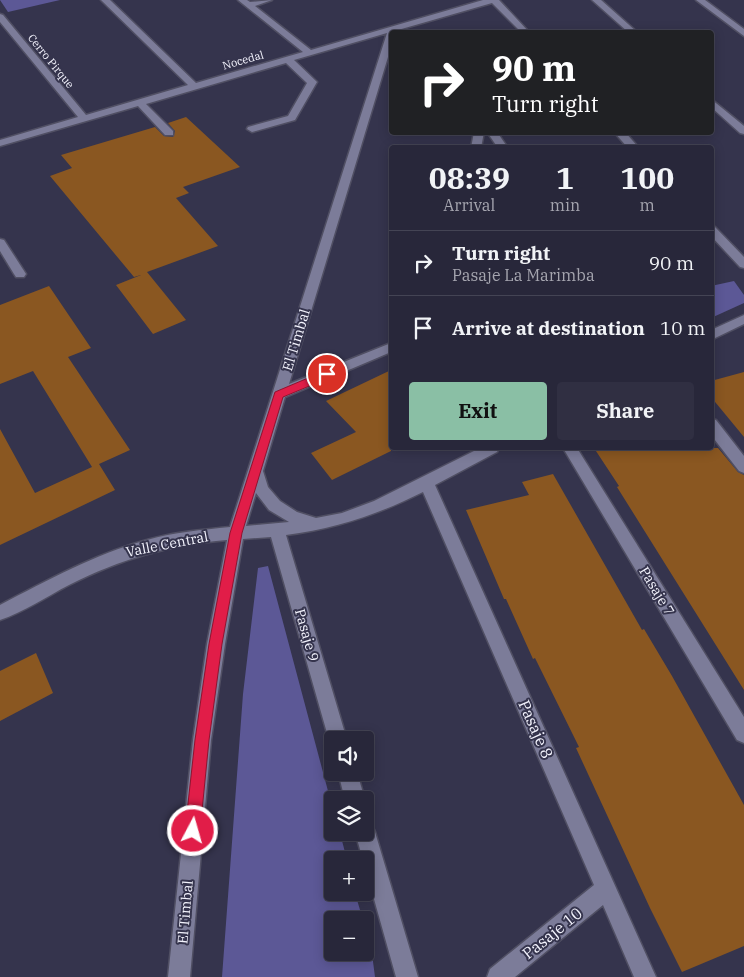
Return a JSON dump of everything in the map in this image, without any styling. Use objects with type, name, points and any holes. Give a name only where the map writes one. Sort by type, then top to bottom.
[{"type":"street","points":[[105,0],[195,87]]},
{"type":"street","points":[[245,2],[268,0]]},
{"type":"street","points":[[493,0],[523,30]]},
{"type":"street","name":"Nocedal","points":[[396,30],[409,24],[493,0]]},
{"type":"street","points":[[596,0],[631,30]]},
{"type":"street","points":[[700,0],[744,33]]},
{"type":"street","points":[[245,2],[309,53]]},
{"type":"street","name":"Cerro Pirque","points":[[0,17],[84,119]]},
{"type":"street","points":[[409,24],[414,30]]},
{"type":"street","name":"Nocedal","points":[[0,143],[309,53],[389,33]]},
{"type":"street","name":"El Timbal","points":[[179,977],[202,740],[216,644],[236,533],[389,42]]},
{"type":"street","points":[[252,129],[292,118],[308,92],[312,82],[288,60]]},
{"type":"street","points":[[140,103],[169,133]]},
{"type":"street","points":[[714,105],[744,131]]},
{"type":"street","points":[[623,135],[631,145]]},
{"type":"street","points":[[714,232],[744,264]]},
{"type":"street","points":[[0,242],[20,274]]},
{"type":"street","points":[[714,334],[744,319]]},
{"type":"street","points":[[279,394],[389,348]]},
{"type":"street","points":[[714,428],[744,467]]},
{"type":"street","name":"Valle Central","points":[[0,613],[101,562],[126,552],[172,540],[318,525],[369,510],[488,450]]},
{"type":"street","name":"Pasaje 7","points":[[571,450],[744,734]]},
{"type":"street","points":[[255,471],[258,484],[274,506],[286,515],[318,525]]},
{"type":"street","name":"Pasaje 8","points":[[426,482],[645,977]]},
{"type":"street","name":"Pasaje 9","points":[[276,530],[335,731]]},
{"type":"street","points":[[368,841],[407,977]]},
{"type":"street","name":"Pasaje 10","points":[[498,977],[606,889]]},
{"type":"shaded area","points":[[0,0],[60,0],[8,12]]},
{"type":"shaded area","points":[[734,281],[744,295],[744,303],[714,317],[714,285]]},
{"type":"shaded area","points":[[268,566],[328,791],[324,791],[324,841],[342,841],[345,851],[324,851],[324,901],[357,901],[360,911],[324,911],[324,961],[373,961],[375,977],[222,977],[243,694],[258,568]]},
{"type":"building","points":[[186,117],[240,167],[183,187],[189,193],[176,198],[218,246],[147,272],[186,320],[153,334],[116,285],[141,275],[134,277],[50,176],[72,168],[61,155],[155,127],[164,136],[173,137],[175,131],[168,123]]},
{"type":"building","points":[[49,286],[91,348],[68,357],[130,450],[99,464],[115,490],[0,545],[0,429],[35,493],[92,467],[33,371],[0,384],[0,305]]},
{"type":"building","points":[[389,371],[389,450],[391,451],[332,480],[311,453],[356,432],[326,401]]},
{"type":"building","points":[[744,372],[744,437],[714,401],[714,380]]},
{"type":"building","points":[[714,448],[718,448],[738,472],[744,475],[744,690],[617,487],[619,486],[595,450],[714,450]]},
{"type":"building","points":[[553,474],[642,630],[644,629],[672,676],[744,805],[744,946],[682,972],[650,908],[576,748],[579,747],[535,658],[533,659],[506,599],[504,599],[466,510],[529,495],[522,482]]},
{"type":"building","points":[[36,653],[53,693],[0,721],[0,671]]},
{"type":"route","points":[[193,831],[202,740],[227,576],[236,533],[279,394],[327,374]]}]
